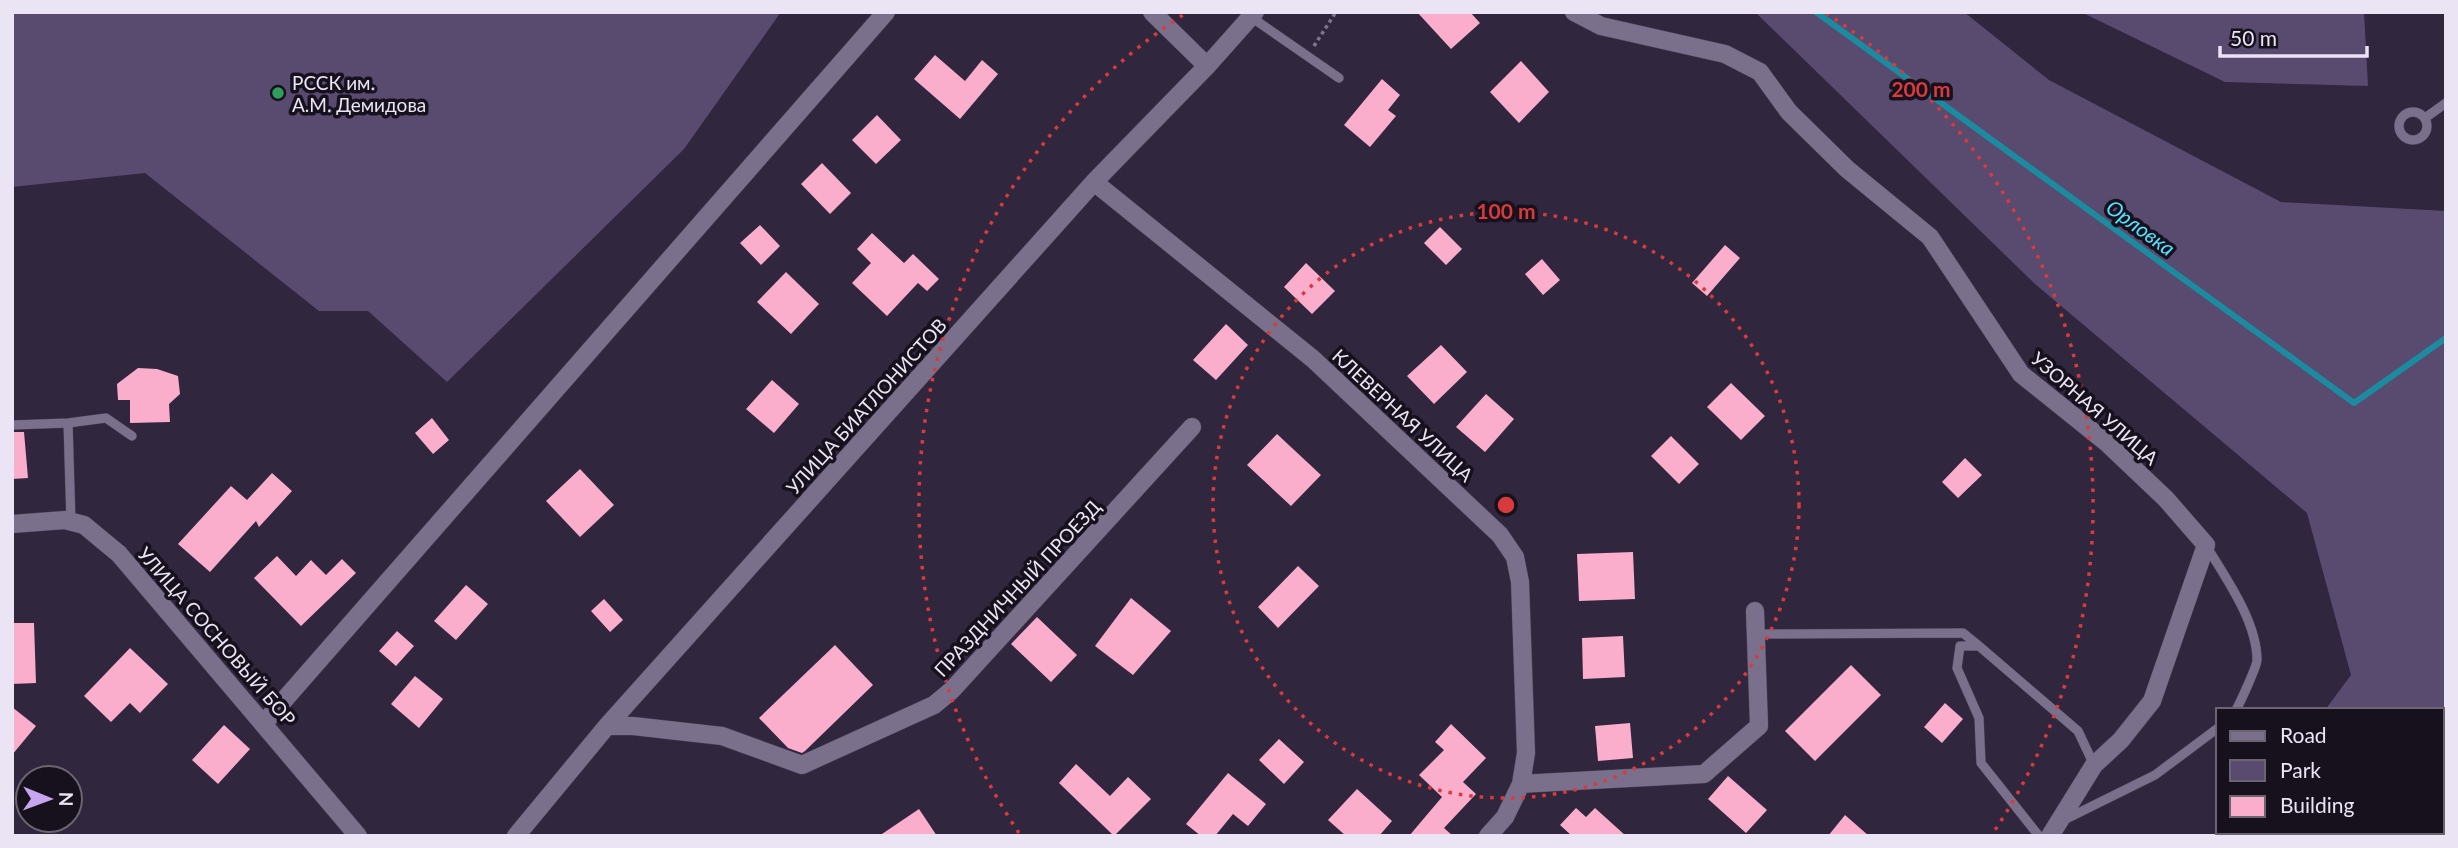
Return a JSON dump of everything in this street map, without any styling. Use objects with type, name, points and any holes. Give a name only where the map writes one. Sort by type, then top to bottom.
[{"type":"street","points":[[264,723],[886,12]]},
{"type":"street","points":[[1152,12],[1207,66]]},
{"type":"street","name":"УЗОРНАЯ УЛИЦА","points":[[1574,12],[1601,26],[1725,54],[1760,72],[1789,113],[1847,169],[1930,237],[2021,374],[2107,443],[2166,499],[2206,545]]},
{"type":"street","name":"УЛИЦА БИАТЛОНИСТОВ","points":[[516,836],[607,726],[1094,182],[1253,15]]},
{"type":"street","name":"КЛЕВЕРНАЯ УЛИЦА","points":[[1094,182],[1313,359],[1500,536],[1516,557],[1520,582],[1526,753],[1521,784],[1505,817],[1488,836]]},
{"type":"street","name":"ПРАЗДНИЧНЫЙ ПРОЕЗД","points":[[607,726],[633,726],[722,736],[802,765],[934,705],[952,690],[1192,427]]},
{"type":"street","name":"УЛИЦА СОСНОВЫЙ БОР","points":[[12,523],[65,520],[84,525],[119,554],[358,836]]},
{"type":"street","points":[[2054,829],[2094,765],[2121,740],[2152,701],[2206,545]]},
{"type":"street","points":[[1521,784],[1704,774],[1759,726],[1755,611]]},
{"type":"lane","points":[[1253,15],[1339,78]]},
{"type":"lane","points":[[2425,118],[2446,103]]},
{"type":"lane","points":[[12,425],[68,423],[106,418],[132,436]]},
{"type":"lane","points":[[68,423],[71,522]]},
{"type":"lane","points":[[2206,545],[2232,587],[2249,624],[2257,662],[2237,708]]},
{"type":"lane","points":[[1755,634],[1963,633],[2078,731],[2094,765]]},
{"type":"lane","points":[[1979,646],[1960,646],[1957,668],[1979,718],[1981,763],[2039,836]]},
{"type":"lane","points":[[2054,829],[2155,775],[2216,729]]},
{"type":"path","points":[[1307,57],[1336,12]]},
{"type":"green space","points":[[12,12],[781,12],[684,149],[447,382],[368,311],[319,311],[145,173],[12,187]]},
{"type":"green space","points":[[1755,12],[1964,12],[2049,80],[2281,202],[2446,211],[2446,836],[2232,836],[2444,834],[2444,708],[2326,708],[2351,675],[2307,513],[2035,284]]},
{"type":"green space","points":[[2081,12],[2364,12],[2368,86],[2225,82]]},
{"type":"building","points":[[1417,12],[1470,12],[1480,23],[1451,49]]},
{"type":"building","points":[[935,55],[965,81],[982,60],[998,74],[960,119],[914,79]]},
{"type":"building","points":[[1521,61],[1549,92],[1519,123],[1490,92]]},
{"type":"building","points":[[1382,79],[1400,95],[1388,110],[1396,116],[1370,147],[1344,125]]},
{"type":"building","points":[[877,115],[901,140],[876,164],[852,140]]},
{"type":"building","points":[[822,163],[851,193],[830,214],[801,184]]},
{"type":"building","points":[[760,225],[780,246],[761,265],[740,243]]},
{"type":"building","points":[[1440,227],[1462,249],[1446,265],[1424,243]]},
{"type":"building","points":[[872,233],[904,263],[913,254],[939,279],[927,291],[918,283],[887,316],[852,283],[871,263],[857,249]]},
{"type":"building","points":[[1725,245],[1740,258],[1707,296],[1692,283]]},
{"type":"building","points":[[1542,259],[1560,280],[1543,295],[1525,274]]},
{"type":"building","points":[[1306,263],[1335,291],[1312,314],[1284,287]]},
{"type":"building","points":[[786,272],[819,304],[791,334],[757,302]]},
{"type":"building","points":[[1226,324],[1248,345],[1216,380],[1193,360]]},
{"type":"building","points":[[1441,345],[1467,372],[1434,404],[1407,376]]},
{"type":"building","points":[[138,368],[157,369],[178,376],[180,394],[169,404],[170,422],[130,423],[130,400],[118,400],[117,384]]},
{"type":"building","points":[[772,380],[799,404],[774,433],[746,409]]},
{"type":"building","points":[[1731,383],[1765,416],[1741,440],[1707,407]]},
{"type":"building","points":[[1486,394],[1514,419],[1485,452],[1456,427]]},
{"type":"building","points":[[432,418],[449,440],[433,454],[415,433]]},
{"type":"building","points":[[12,432],[24,432],[28,478],[12,479]]},
{"type":"building","points":[[1277,434],[1321,475],[1291,506],[1247,465]]},
{"type":"building","points":[[1671,436],[1699,464],[1679,484],[1651,456]]},
{"type":"building","points":[[1965,458],[1982,475],[1958,498],[1942,482]]},
{"type":"building","points":[[580,469],[614,505],[580,537],[546,501]]},
{"type":"building","points":[[272,473],[292,491],[259,527],[256,521],[210,572],[178,544],[231,486],[247,500]]},
{"type":"building","points":[[1633,552],[1635,599],[1579,601],[1577,554]]},
{"type":"building","points":[[277,556],[296,576],[311,560],[326,575],[342,559],[356,573],[301,626],[254,578]]},
{"type":"building","points":[[1298,566],[1319,586],[1278,628],[1258,607]]},
{"type":"building","points":[[466,585],[488,604],[456,640],[434,621]]},
{"type":"building","points":[[1131,598],[1171,631],[1133,675],[1095,646]]},
{"type":"building","points":[[604,599],[623,620],[610,632],[591,611]]},
{"type":"building","points":[[1037,617],[1077,655],[1051,682],[1011,644]]},
{"type":"building","points":[[12,623],[34,623],[36,683],[12,684]]},
{"type":"building","points":[[397,631],[414,646],[396,666],[379,651]]},
{"type":"building","points":[[1623,636],[1625,677],[1583,679],[1582,638]]},
{"type":"building","points":[[835,645],[873,685],[805,751],[802,753],[788,748],[759,718]]},
{"type":"building","points":[[130,648],[168,684],[140,713],[130,703],[111,722],[84,696]]},
{"type":"building","points":[[1851,665],[1881,695],[1815,761],[1785,731]]},
{"type":"building","points":[[415,676],[443,699],[419,728],[391,704]]},
{"type":"building","points":[[1945,703],[1963,719],[1942,743],[1924,727]]},
{"type":"building","points":[[12,707],[36,726],[12,755]]},
{"type":"building","points":[[1630,723],[1633,758],[1598,761],[1595,726]]},
{"type":"building","points":[[1451,724],[1486,758],[1463,782],[1476,794],[1444,828],[1453,836],[1409,836],[1442,797],[1419,775],[1444,750],[1435,742]]},
{"type":"building","points":[[224,725],[250,749],[218,784],[192,760]]},
{"type":"building","points":[[1279,739],[1304,762],[1284,784],[1259,760]]},
{"type":"building","points":[[1076,764],[1110,796],[1128,777],[1151,799],[1114,836],[1059,783]]},
{"type":"building","points":[[1228,773],[1266,804],[1248,826],[1233,814],[1215,836],[1201,836],[1186,824]]},
{"type":"building","points":[[1728,776],[1767,810],[1746,833],[1708,799]]},
{"type":"building","points":[[1357,789],[1392,821],[1379,836],[1346,836],[1328,820]]},
{"type":"building","points":[[1576,808],[1586,817],[1595,808],[1626,836],[1572,836],[1560,825]]},
{"type":"building","points":[[919,809],[937,836],[879,836]]},
{"type":"building","points":[[1845,815],[1869,836],[1828,836]]},
{"type":"waterway","name":"Орловка","points":[[1816,12],[2354,403],[2446,338]]},
{"type":"place","name":"РССК им. А.М. Демидова","points":[[278,93]]}]
